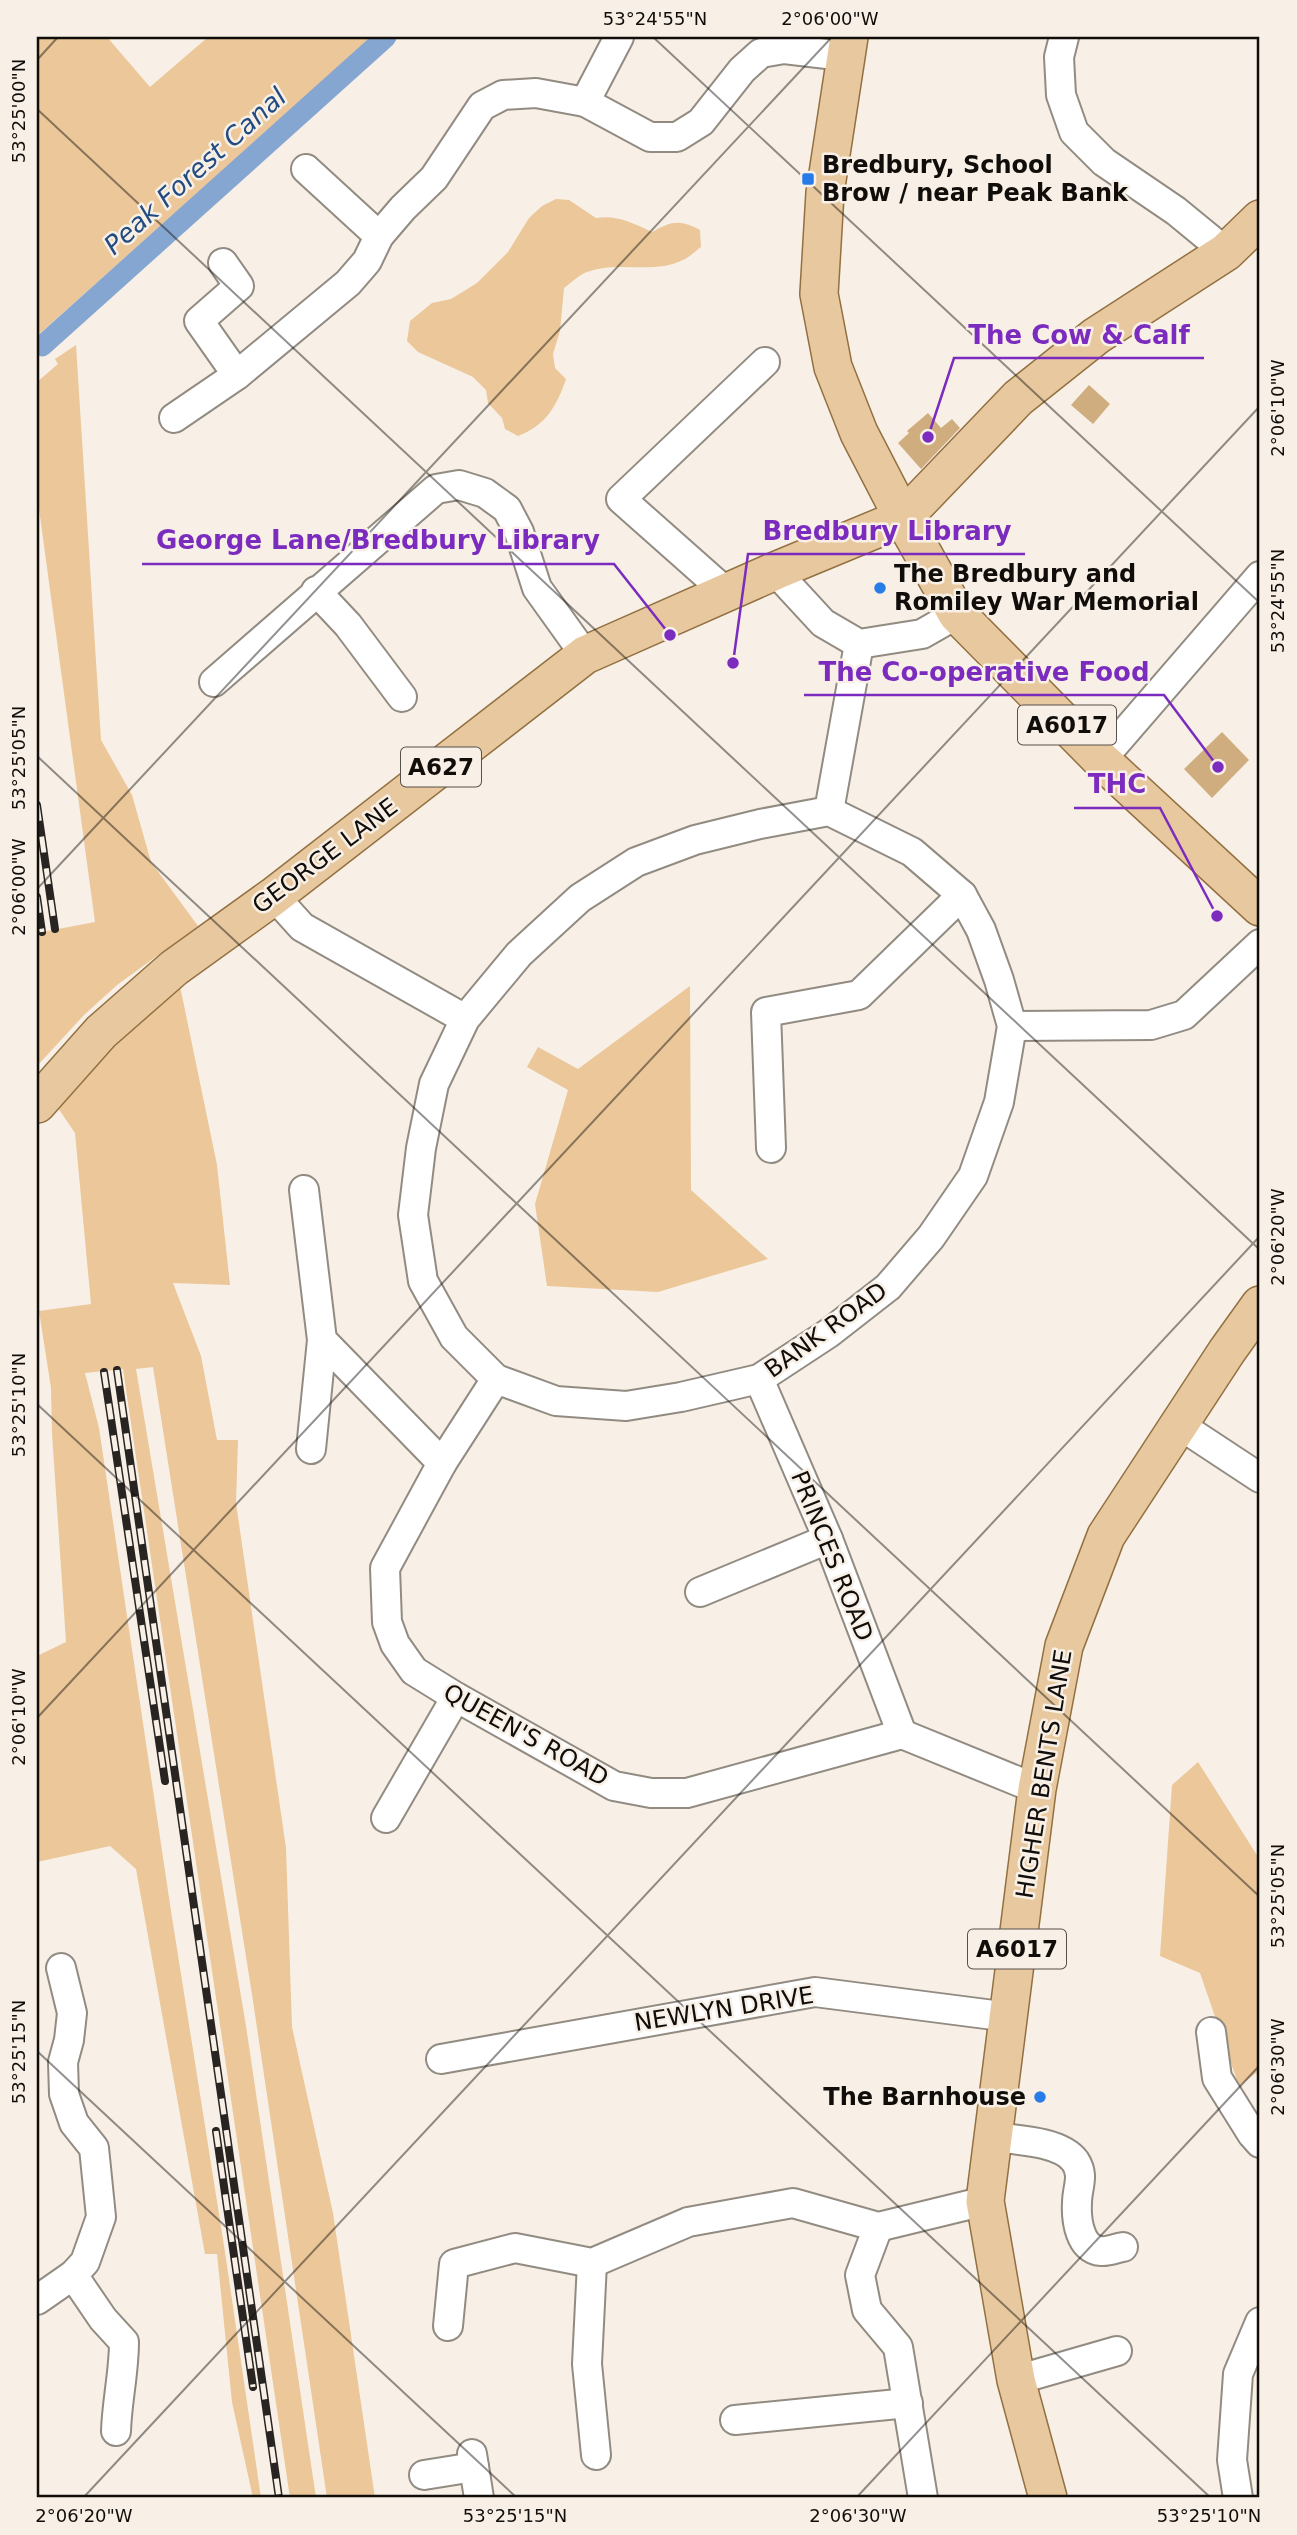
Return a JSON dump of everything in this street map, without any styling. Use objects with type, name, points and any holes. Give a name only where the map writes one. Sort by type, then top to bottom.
[{"type":"main road","points":[[847,46],[825,193],[819,294],[833,367],[859,433],[903,518]]},
{"type":"main road","name":"A627","points":[[903,518],[1018,398],[1096,336],[1226,252],[1260,219]]},
{"type":"main road","name":"GEORGE LANE","points":[[37,1104],[101,1032],[167,975],[274,896],[585,655],[775,570],[903,518]]},
{"type":"main road","name":"A6017","points":[[903,518],[957,614],[1101,760],[1260,907]]},
{"type":"main road","name":"HIGHER BENTS LANE","points":[[1048,2498],[1016,2380],[985,2201],[1037,1789],[1064,1646],[1106,1536],[1178,1424],[1260,1305]]},
{"type":"street","points":[[585,103],[620,37]]},
{"type":"street","points":[[1064,37],[1059,57],[1061,95],[1074,132],[1104,162],[1176,211],[1226,252]]},
{"type":"street","points":[[174,418],[237,375],[348,283],[367,261],[379,236],[434,178],[482,106],[503,95],[536,93],[585,103],[650,137],[677,137],[701,122],[742,70],[761,53],[784,48],[847,46]]},
{"type":"street","points":[[306,169],[379,236]]},
{"type":"street","points":[[223,263],[239,286],[199,321],[237,375]]},
{"type":"street","points":[[727,593],[621,499],[766,362]]},
{"type":"street","points":[[214,682],[436,489],[459,485],[485,493],[506,509],[519,532],[537,588],[553,614],[585,655]]},
{"type":"street","points":[[775,570],[823,623],[859,644],[922,634],[957,614]]},
{"type":"street","points":[[1101,760],[1260,576]]},
{"type":"street","points":[[316,591],[348,625],[402,698]]},
{"type":"street","points":[[859,644],[829,811],[912,852],[962,895],[981,930],[1012,1026],[1150,1025],[1170,1020],[1184,1014],[1260,944]]},
{"type":"street","name":"BANK ROAD","points":[[829,811],[695,840],[636,862],[580,898],[519,954],[465,1019],[434,1084],[421,1147],[413,1215],[423,1281],[454,1338],[496,1379],[556,1401],[626,1406],[681,1397],[759,1379],[828,1333],[888,1287],[931,1237],[972,1176],[999,1102],[1012,1026]]},
{"type":"street","points":[[771,1148],[766,1012],[859,995],[962,895]]},
{"type":"street","points":[[274,896],[302,927],[465,1019]]},
{"type":"street","points":[[304,1190],[322,1340],[311,1449]]},
{"type":"street","points":[[322,1340],[442,1463]]},
{"type":"street","name":"QUEEN'S ROAD","points":[[496,1379],[442,1463],[385,1568],[387,1622],[395,1644],[414,1671],[456,1698],[614,1786],[651,1793],[687,1793],[902,1734]]},
{"type":"street","name":"PRINCES ROAD","points":[[759,1379],[828,1539],[902,1734]]},
{"type":"street","points":[[1178,1424],[1260,1478]]},
{"type":"street","points":[[700,1592],[828,1539]]},
{"type":"street","points":[[386,1818],[456,1698]]},
{"type":"street","points":[[902,1734],[1037,1789]]},
{"type":"street","points":[[37,2300],[73,2276],[85,2262],[101,2217],[94,2148],[74,2123],[64,2094],[63,2062],[72,2013],[61,1968]]},
{"type":"street","name":"NEWLYN DRIVE","points":[[441,2059],[815,1992],[1009,2018]]},
{"type":"street","points":[[1211,2032],[1217,2078],[1260,2143]]},
{"type":"street","points":[[993,2137],[1052,2146],[1074,2159],[1082,2174],[1077,2203],[1080,2232],[1088,2246],[1101,2251],[1123,2247]]},
{"type":"street","points":[[448,2326],[454,2264],[515,2248],[592,2263],[688,2222],[793,2203],[878,2227],[985,2201]]},
{"type":"street","points":[[878,2227],[860,2275],[867,2310],[898,2347],[923,2498]]},
{"type":"street","points":[[592,2263],[587,2364],[596,2455]]},
{"type":"street","points":[[73,2276],[103,2319],[124,2342],[124,2364],[117,2395],[116,2431]]},
{"type":"street","points":[[1238,2498],[1232,2460],[1238,2375],[1260,2322]]},
{"type":"street","points":[[1016,2380],[1117,2351]]},
{"type":"street","points":[[736,2420],[908,2403]]},
{"type":"street","points":[[424,2475],[473,2461],[479,2498]]},
{"type":"shaded area","points":[[37,37],[107,37],[150,87],[208,37],[372,37],[37,336]]},
{"type":"shaded area","points":[[556,199],[569,200],[596,218],[618,219],[652,232],[665,225],[687,224],[700,230],[701,247],[686,259],[660,267],[611,267],[587,272],[564,288],[560,331],[553,354],[555,368],[566,379],[549,414],[536,427],[518,436],[505,429],[502,418],[488,403],[486,390],[473,377],[418,352],[407,341],[410,321],[432,303],[451,299],[477,283],[508,252],[529,218],[542,206]]},
{"type":"shaded area","points":[[76,345],[101,740],[132,795],[151,862],[198,926],[117,985],[84,1015],[37,1066],[37,933],[95,922],[37,494],[37,382],[58,364],[55,359]]},
{"type":"shaded area","points":[[180,986],[217,1165],[230,1285],[173,1283],[201,1356],[217,1440],[238,1440],[236,1503],[286,1848],[292,2027],[333,2213],[375,2498],[327,2498],[253,2001],[153,1367],[136,1369],[246,2026],[316,2498],[290,2498],[123,1369],[85,1373],[99,1428],[261,2498],[253,2498],[232,2402],[217,2254],[205,2254],[136,1869],[110,1846],[37,1862],[37,1656],[66,1642],[51,1388],[39,1311],[91,1304],[75,1133],[56,1105],[118,1041]]},
{"type":"shaded area","points":[[690,986],[691,1190],[768,1259],[658,1292],[547,1286],[535,1204],[568,1090],[527,1067],[538,1047],[578,1069]]},
{"type":"shaded area","points":[[1198,1762],[1260,1860],[1260,2070],[1239,2086],[1200,1973],[1160,1956],[1172,1785]]},
{"type":"building","points":[[1089,385],[1110,404],[1093,424],[1071,405]]},
{"type":"building","points":[[928,413],[941,428],[952,419],[960,428],[921,469],[898,443],[909,433],[907,431]]},
{"type":"building","points":[[1222,732],[1249,760],[1212,798],[1184,769]]},
{"type":"waterway","name":"Peak Forest Canal","points":[[42,346],[386,37]]},
{"type":"railway","points":[[37,805],[55,929]]},
{"type":"railway","points":[[37,897],[42,932]]},
{"type":"railway","points":[[117,1370],[279,2498]]},
{"type":"railway","points":[[104,1372],[165,1781]]},
{"type":"railway","points":[[216,2131],[253,2387]]},
{"type":"place","name":"Bredbury, School Brow / near Peak Bank","points":[[808,179]]},
{"type":"place","name":"The Cow & Calf","points":[[928,437]]},
{"type":"place","name":"The Bredbury and Romiley War Memorial","points":[[880,588]]},
{"type":"place","name":"George Lane/Bredbury Library","points":[[670,635]]},
{"type":"place","name":"Bredbury Library","points":[[733,663]]},
{"type":"place","name":"The Co-operative Food","points":[[1218,767]]},
{"type":"place","name":"THC","points":[[1217,916]]},
{"type":"place","name":"The Barnhouse","points":[[1040,2097]]}]
